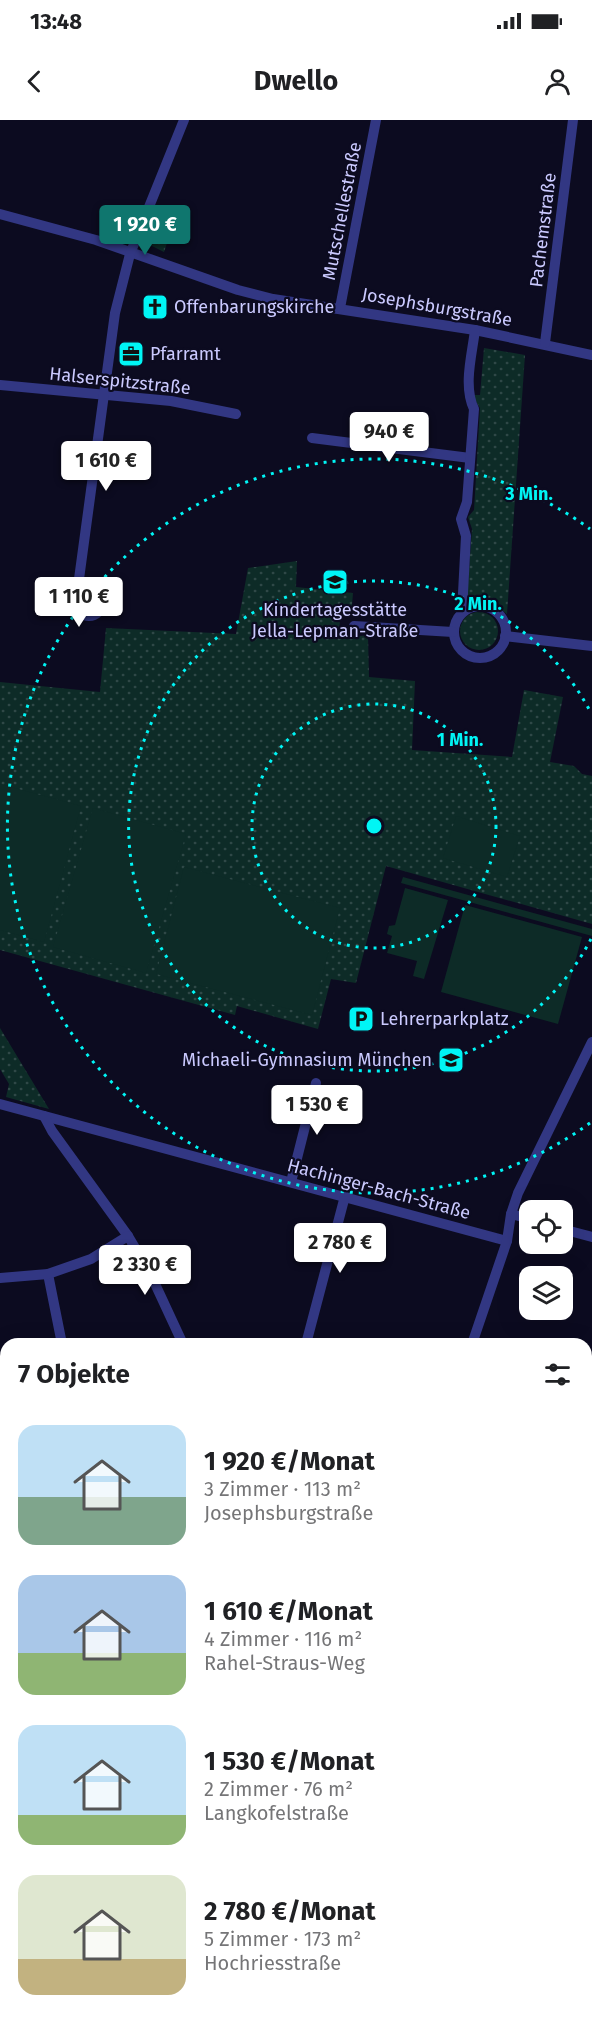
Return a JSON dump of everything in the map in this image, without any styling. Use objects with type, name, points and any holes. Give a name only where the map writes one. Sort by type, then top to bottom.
[{"type":"street","points":[[81,592],[79,579],[115,314],[130,254],[184,120]]},
{"type":"street","name":"Mutschellestraße","points":[[340,308],[376,120]]},
{"type":"street","name":"Pachemstraße","points":[[545,344],[573,120]]},
{"type":"street","name":"Josephsburgstraße","points":[[0,214],[96,240],[130,254],[238,290],[273,298],[475,330],[592,355]]},
{"type":"street","points":[[462,612],[466,536],[460,519],[467,502],[474,410],[469,399],[469,387],[475,330]]},
{"type":"street","name":"Halserspitzstraße","points":[[0,385],[171,401],[236,414]]},
{"type":"street","points":[[312,438],[470,458]]},
{"type":"street","points":[[479,605],[496,611],[505,626],[506,636],[497,651],[490,656],[476,657],[458,646],[453,632],[457,618],[462,612],[479,605]]},
{"type":"street","points":[[354,626],[453,632]]},
{"type":"street","points":[[506,636],[592,646]]},
{"type":"street","points":[[474,1338],[507,1241],[511,1214],[518,1193],[592,1042]]},
{"type":"street","points":[[291,1182],[316,1083]]},
{"type":"street","name":"Hachinger-Bach-Straße","points":[[0,1104],[507,1241]]},
{"type":"street","points":[[44,1116],[52,1131],[128,1236],[150,1273],[180,1338]]},
{"type":"street","points":[[308,1338],[345,1196]]},
{"type":"street","points":[[511,1214],[519,1216]]},
{"type":"street","points":[[573,1232],[592,1237]]},
{"type":"street","points":[[0,1278],[48,1274],[91,1259],[128,1236]]},
{"type":"street","points":[[48,1274],[61,1338]]},
{"type":"green space","points":[[154,222],[172,228],[164,252],[148,244]]},
{"type":"green space","points":[[484,348],[525,355],[507,614],[491,602],[473,601],[467,596],[472,529],[468,517],[474,510],[480,408],[472,395],[480,395]]},
{"type":"green space","points":[[297,561],[296,587],[353,593],[351,617],[340,617],[339,639],[368,635],[369,677],[415,681],[412,750],[512,757],[524,690],[563,697],[550,762],[574,766],[582,774],[592,776],[592,924],[386,866],[356,983],[331,979],[318,1029],[237,1006],[235,1015],[0,950],[0,682],[100,692],[106,628],[236,634],[248,568]]},
{"type":"green space","points":[[89,594],[97,602],[89,610],[81,602]]},
{"type":"green space","points":[[479,612],[486,613],[492,618],[497,624],[497,638],[492,644],[486,649],[479,650],[472,649],[466,644],[461,638],[460,631],[461,624],[466,618],[472,613]]},
{"type":"green space","points":[[0,784],[81,806],[44,942],[0,930]]},
{"type":"green space","points":[[93,808],[186,834],[146,973],[53,947]]},
{"type":"green space","points":[[456,816],[520,836],[507,877],[443,858]]},
{"type":"green space","points":[[184,867],[340,908],[312,1015],[156,974]]},
{"type":"green space","points":[[403,877],[592,929],[592,936],[401,883]]},
{"type":"green space","points":[[405,888],[448,900],[424,979],[413,976],[417,961],[387,953],[392,936],[387,934],[389,926],[395,925]]},
{"type":"green space","points":[[465,905],[582,937],[558,1024],[441,992]]},
{"type":"green space","points":[[0,1028],[49,1109],[6,1097],[9,1084],[0,1069]]},
{"type":"place","name":"Offenbarungskirche","points":[[155,307]]},
{"type":"place","name":"Pfarramt","points":[[131,354]]},
{"type":"place","name":"Kindertagesstätte Jella-Lepman-Straße","points":[[335,582]]},
{"type":"place","name":"Lehrerparkplatz","points":[[361,1019]]},
{"type":"place","name":"Michaeli-Gymnasium München","points":[[451,1060]]}]
